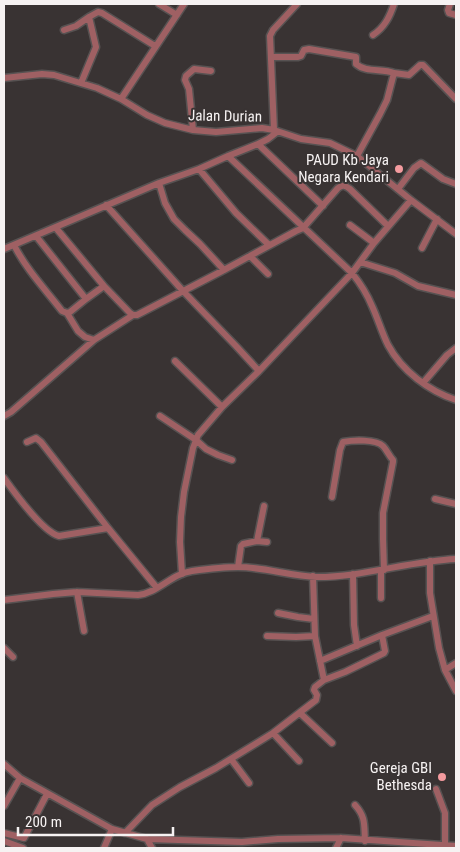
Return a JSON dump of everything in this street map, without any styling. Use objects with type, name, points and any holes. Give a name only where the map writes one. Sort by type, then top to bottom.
[{"type":"street","points":[[159,4],[177,15]]},
{"type":"street","points":[[121,99],[184,4]]},
{"type":"street","points":[[4,248],[268,139],[276,131],[271,33],[297,4]]},
{"type":"street","points":[[374,35],[381,29],[394,4]]},
{"type":"street","points":[[450,4],[449,13],[456,15]]},
{"type":"street","points":[[64,30],[76,26],[98,12],[155,46]]},
{"type":"street","points":[[81,83],[96,47],[88,17]]},
{"type":"street","points":[[271,57],[298,57],[301,56],[304,50],[309,49],[356,58],[356,64],[360,68],[409,75],[420,65],[423,65],[456,99]]},
{"type":"street","points":[[193,130],[186,76],[194,69],[211,71]]},
{"type":"street","name":"Jalan Durian","points":[[4,78],[50,74],[81,83],[121,99],[147,115],[165,123],[193,130],[216,132],[262,128],[301,139],[330,143],[357,156],[456,234]]},
{"type":"street","points":[[357,156],[380,114],[394,74]]},
{"type":"street","points":[[258,144],[323,206]]},
{"type":"street","points":[[228,156],[352,273],[365,292],[388,345],[407,369],[433,390],[456,400]]},
{"type":"street","points":[[398,189],[414,168],[421,163],[444,179],[456,184]]},
{"type":"street","points":[[198,169],[236,213],[269,245]]},
{"type":"street","points":[[159,184],[165,203],[174,219],[224,270]]},
{"type":"street","points":[[4,416],[94,340],[133,315],[303,228],[342,185],[345,185],[388,226]]},
{"type":"street","points":[[182,574],[181,517],[184,492],[198,435],[222,407],[352,273],[374,243],[411,200]]},
{"type":"street","points":[[106,205],[183,291],[259,371]]},
{"type":"street","points":[[422,248],[437,219]]},
{"type":"street","points":[[350,225],[374,243]]},
{"type":"street","points":[[56,228],[104,286],[133,315]]},
{"type":"street","points":[[36,236],[86,299]]},
{"type":"street","points":[[14,245],[62,311],[67,313],[78,331],[85,338],[94,340]]},
{"type":"street","points":[[250,256],[268,274]]},
{"type":"street","points":[[360,262],[395,273],[418,286],[456,295]]},
{"type":"street","points":[[67,313],[104,286]]},
{"type":"street","points":[[423,383],[447,355],[456,348]]},
{"type":"street","points":[[175,361],[222,407]]},
{"type":"street","points":[[160,416],[212,452],[232,460]]},
{"type":"street","points":[[27,442],[36,438],[41,442],[157,588]]},
{"type":"street","points":[[332,497],[343,442],[353,440],[371,441],[381,444],[393,460],[383,514],[381,598]]},
{"type":"street","points":[[4,478],[25,505],[53,534],[59,536],[108,528]]},
{"type":"street","points":[[436,499],[456,504]]},
{"type":"street","points":[[257,541],[264,506]]},
{"type":"street","points":[[238,567],[241,546],[245,543],[257,541],[267,542]]},
{"type":"street","points":[[4,600],[77,592],[148,594],[166,582],[189,571],[207,569],[238,567],[313,576],[352,574],[430,561],[456,559]]},
{"type":"street","points":[[430,561],[430,593],[439,648],[445,670],[456,691]]},
{"type":"street","points":[[352,574],[354,625],[357,646]]},
{"type":"street","points":[[313,576],[314,618],[324,680]]},
{"type":"street","points":[[77,592],[84,631]]},
{"type":"street","points":[[278,613],[314,618]]},
{"type":"street","points":[[320,661],[433,616]]},
{"type":"street","points":[[125,833],[152,805],[273,733],[300,713],[316,700],[318,695],[314,690],[324,680],[384,653],[382,635]]},
{"type":"street","points":[[267,636],[296,638],[316,636]]},
{"type":"street","points":[[4,648],[13,657]]},
{"type":"street","points":[[445,670],[456,663]]},
{"type":"street","points":[[300,713],[332,743]]},
{"type":"street","points":[[273,733],[299,761]]},
{"type":"street","points":[[231,759],[248,783]]},
{"type":"street","points":[[4,764],[20,778],[112,829],[147,839],[242,842],[340,838],[456,846]]},
{"type":"street","points":[[4,806],[20,778]]},
{"type":"street","points":[[436,789],[445,813],[445,845]]},
{"type":"street","points":[[4,833],[24,838],[47,794]]},
{"type":"street","points":[[355,804],[363,817],[365,841]]},
{"type":"street","points":[[104,848],[112,829]]},
{"type":"street","points":[[336,848],[340,838]]},
{"type":"street","points":[[147,839],[152,848]]},
{"type":"street","points":[[4,841],[23,848]]},
{"type":"place","name":"PAUD Kb Jaya Negara Kendari","points":[[399,169]]},
{"type":"place","name":"Gereja GBI Bethesda","points":[[442,777]]}]
